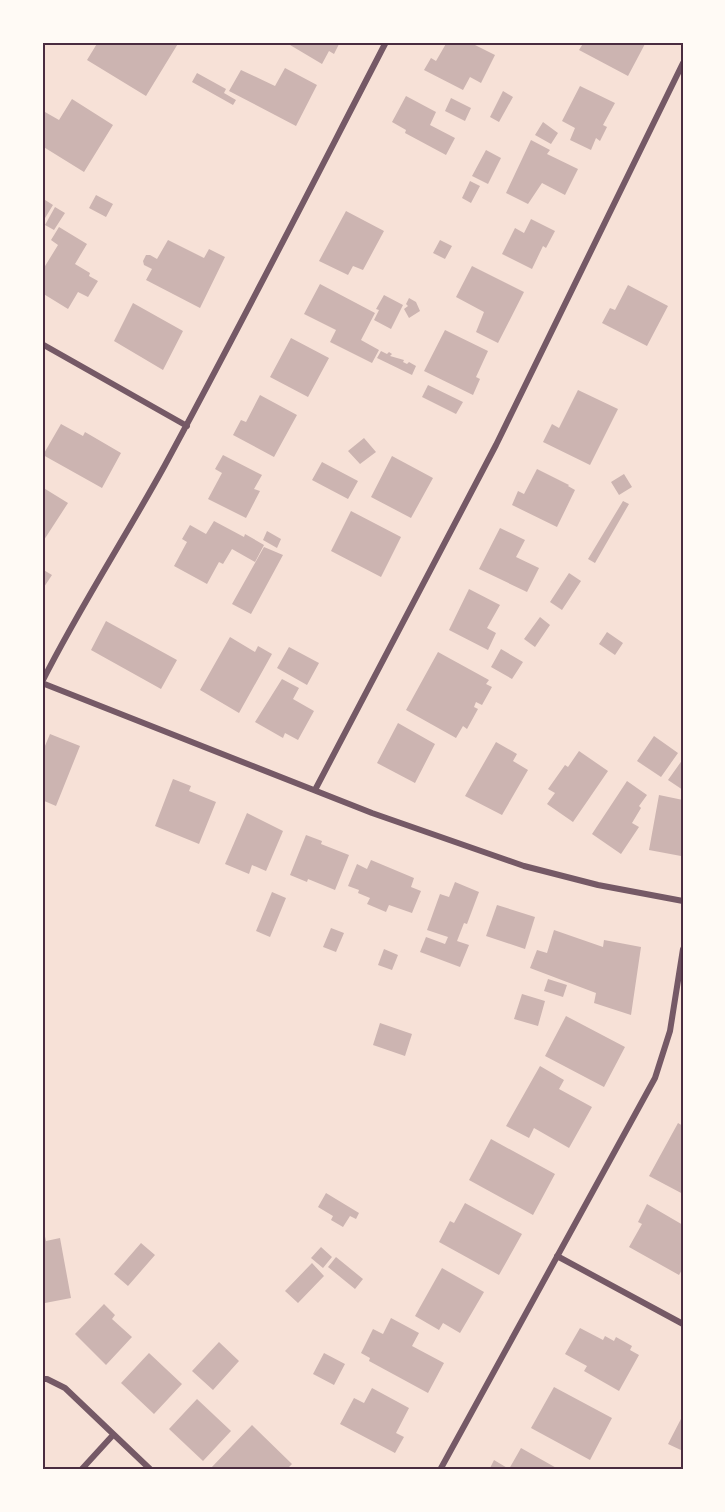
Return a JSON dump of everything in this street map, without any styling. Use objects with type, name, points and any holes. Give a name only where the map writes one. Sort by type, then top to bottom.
[{"type":"street","points":[[386,42],[187,426],[102,576],[62,641],[42,683],[372,813],[524,866],[608,887],[683,901]]},
{"type":"street","points":[[315,790],[496,445],[683,63]]},
{"type":"street","points":[[42,344],[187,426]]},
{"type":"street","points":[[440,1470],[655,1078],[670,1031],[683,949]]},
{"type":"street","points":[[557,1256],[683,1324]]},
{"type":"street","points":[[42,1379],[48,1379],[65,1388],[151,1470]]},
{"type":"street","points":[[81,1470],[113,1435]]},
{"type":"building","points":[[98,42],[179,42],[146,96],[87,60]]},
{"type":"building","points":[[285,42],[340,42],[334,54],[329,51],[322,64]]},
{"type":"building","points":[[447,42],[469,42],[495,55],[481,83],[470,77],[463,90],[424,70],[431,58],[436,61]]},
{"type":"building","points":[[584,42],[646,42],[628,76],[579,50]]},
{"type":"building","points":[[285,68],[317,85],[296,126],[229,91],[241,70],[275,86]]},
{"type":"building","points":[[197,73],[226,89],[224,93],[236,100],[233,105],[192,82]]},
{"type":"building","points":[[580,86],[615,103],[603,125],[607,127],[600,141],[596,138],[591,150],[570,140],[575,128],[562,121]]},
{"type":"building","points":[[503,91],[513,97],[499,122],[490,117]]},
{"type":"building","points":[[406,96],[436,112],[430,125],[455,138],[446,155],[405,133],[406,130],[392,122]]},
{"type":"building","points":[[451,98],[471,108],[465,121],[445,111]]},
{"type":"building","points":[[72,99],[113,125],[84,172],[42,146],[42,117],[45,112],[59,120]]},
{"type":"building","points":[[543,122],[558,133],[551,144],[535,135]]},
{"type":"building","points":[[531,140],[550,150],[547,154],[578,169],[565,195],[542,183],[528,204],[506,193]]},
{"type":"building","points":[[486,150],[501,158],[488,184],[472,176]]},
{"type":"building","points":[[470,181],[480,186],[471,203],[462,198]]},
{"type":"building","points":[[96,195],[113,204],[106,217],[89,208]]},
{"type":"building","points":[[42,198],[53,205],[42,223]]},
{"type":"building","points":[[55,207],[65,213],[54,230],[45,225]]},
{"type":"building","points":[[346,211],[384,231],[363,270],[353,266],[348,275],[319,261]]},
{"type":"building","points":[[531,219],[555,231],[546,248],[543,246],[532,269],[502,254],[515,228],[524,233]]},
{"type":"building","points":[[59,227],[87,244],[75,264],[98,281],[88,297],[78,292],[68,309],[42,293],[42,271],[58,245],[51,240]]},
{"type":"building","points":[[168,240],[204,258],[209,249],[225,257],[200,308],[146,280],[152,269],[144,265],[146,255],[157,259]]},
{"type":"building","points":[[440,240],[452,246],[445,259],[433,253]]},
{"type":"building","points":[[472,266],[524,292],[498,343],[476,332],[484,312],[456,297]]},
{"type":"building","points":[[320,284],[375,313],[361,340],[379,350],[372,363],[330,342],[336,330],[304,314]]},
{"type":"building","points":[[628,285],[668,306],[647,346],[602,323],[610,308],[615,310]]},
{"type":"building","points":[[384,295],[403,305],[391,329],[374,320],[379,310],[376,309]]},
{"type":"building","points":[[409,298],[416,302],[420,311],[409,318],[404,309],[408,306],[406,304]]},
{"type":"building","points":[[133,303],[183,331],[163,370],[114,341]]},
{"type":"building","points":[[445,330],[488,351],[476,377],[480,379],[473,395],[424,371]]},
{"type":"building","points":[[291,338],[329,358],[308,397],[270,377]]},
{"type":"building","points":[[381,351],[387,354],[389,352],[392,354],[390,356],[416,366],[412,375],[377,358]]},
{"type":"building","points":[[428,385],[463,402],[456,414],[422,397]]},
{"type":"building","points":[[578,390],[618,409],[590,465],[543,442],[552,424],[559,428]]},
{"type":"building","points":[[260,395],[297,415],[274,457],[233,435],[241,420],[246,422]]},
{"type":"building","points":[[61,424],[83,436],[85,432],[121,453],[102,488],[43,455]]},
{"type":"building","points":[[364,438],[376,452],[360,464],[348,451]]},
{"type":"building","points":[[223,455],[262,475],[254,489],[260,491],[246,518],[208,499],[222,473],[215,469]]},
{"type":"building","points":[[392,456],[433,478],[411,518],[371,497]]},
{"type":"building","points":[[322,462],[358,481],[348,499],[312,480]]},
{"type":"building","points":[[537,469],[575,490],[557,527],[512,505],[518,491],[524,494]]},
{"type":"building","points":[[624,474],[632,487],[619,495],[611,482]]},
{"type":"building","points":[[42,487],[68,503],[42,543]]},
{"type":"building","points":[[623,501],[629,504],[595,563],[588,559]]},
{"type":"building","points":[[351,511],[401,537],[381,577],[331,551]]},
{"type":"building","points":[[214,521],[264,545],[255,562],[232,549],[223,564],[219,562],[207,584],[174,566],[187,542],[182,539],[190,525],[206,534]]},
{"type":"building","points":[[500,528],[525,540],[516,557],[539,568],[527,592],[479,569]]},
{"type":"building","points":[[267,531],[281,539],[277,548],[263,540]]},
{"type":"building","points":[[264,547],[283,555],[251,614],[232,604]]},
{"type":"building","points":[[42,569],[52,575],[42,590]]},
{"type":"building","points":[[569,573],[581,581],[562,610],[550,602]]},
{"type":"building","points":[[469,589],[500,605],[487,628],[496,633],[488,650],[449,630]]},
{"type":"building","points":[[540,617],[550,625],[535,647],[524,639]]},
{"type":"building","points":[[106,621],[177,660],[161,689],[91,650]]},
{"type":"building","points":[[607,632],[623,643],[615,655],[599,644]]},
{"type":"building","points":[[230,637],[255,652],[258,646],[272,654],[239,713],[200,690]]},
{"type":"building","points":[[289,647],[319,663],[307,685],[277,668]]},
{"type":"building","points":[[501,649],[523,662],[512,679],[491,667]]},
{"type":"building","points":[[438,652],[489,680],[486,684],[492,687],[482,705],[476,702],[474,707],[478,709],[467,729],[463,726],[456,738],[406,710]]},
{"type":"building","points":[[282,679],[299,688],[293,699],[314,711],[298,740],[285,733],[283,738],[255,722]]},
{"type":"building","points":[[398,723],[435,744],[415,783],[377,763]]},
{"type":"building","points":[[50,734],[80,746],[56,806],[42,800],[42,753]]},
{"type":"building","points":[[654,736],[678,753],[661,777],[637,761]]},
{"type":"building","points":[[496,742],[517,754],[513,761],[528,770],[502,815],[465,796]]},
{"type":"building","points":[[579,751],[608,771],[573,822],[547,804],[555,793],[548,789],[565,765],[568,767]]},
{"type":"building","points":[[683,759],[683,790],[668,780]]},
{"type":"building","points":[[173,779],[191,786],[189,791],[216,802],[199,844],[155,826]]},
{"type":"building","points":[[627,781],[647,795],[639,806],[641,808],[632,823],[639,827],[621,854],[592,834]]},
{"type":"building","points":[[659,795],[683,800],[681,856],[649,850]]},
{"type":"building","points":[[247,813],[283,831],[266,871],[252,865],[249,874],[225,864]]},
{"type":"building","points":[[306,835],[322,841],[321,844],[349,855],[335,890],[308,879],[307,882],[290,875]]},
{"type":"building","points":[[371,860],[414,878],[411,887],[421,891],[412,913],[389,905],[386,912],[367,904],[370,898],[348,886],[357,864],[367,869]]},
{"type":"building","points":[[455,882],[479,892],[467,924],[464,923],[457,941],[469,945],[460,967],[420,952],[426,937],[445,944],[448,937],[427,930],[440,894],[449,897]]},
{"type":"building","points":[[272,892],[286,898],[270,937],[256,931]]},
{"type":"building","points":[[497,905],[535,917],[525,949],[486,936]]},
{"type":"building","points":[[331,928],[344,933],[336,952],[323,947]]},
{"type":"building","points":[[554,930],[603,947],[604,940],[641,947],[631,1015],[594,1003],[596,993],[530,968],[537,950],[547,953]]},
{"type":"building","points":[[384,949],[398,955],[392,970],[378,965]]},
{"type":"building","points":[[548,979],[567,985],[563,997],[544,991]]},
{"type":"building","points":[[522,994],[545,1001],[538,1026],[514,1019]]},
{"type":"building","points":[[566,1016],[625,1047],[604,1087],[545,1056]]},
{"type":"building","points":[[380,1023],[412,1034],[405,1056],[373,1045]]},
{"type":"building","points":[[540,1066],[564,1080],[559,1089],[592,1107],[569,1148],[534,1128],[529,1138],[506,1126]]},
{"type":"building","points":[[678,1123],[683,1126],[683,1194],[649,1176]]},
{"type":"building","points":[[491,1139],[555,1174],[533,1215],[469,1180]]},
{"type":"building","points":[[326,1193],[359,1213],[356,1219],[350,1216],[343,1227],[331,1220],[333,1216],[318,1207]]},
{"type":"building","points":[[465,1203],[522,1234],[499,1275],[439,1242],[450,1221],[454,1223]]},
{"type":"building","points":[[647,1204],[683,1225],[683,1268],[679,1275],[629,1247],[642,1224],[638,1222]]},
{"type":"building","points":[[44,1232],[46,1241],[60,1238],[71,1298],[45,1303],[42,1286],[42,1233]]},
{"type":"building","points":[[141,1243],[155,1255],[128,1286],[114,1274]]},
{"type":"building","points":[[321,1247],[332,1257],[323,1268],[311,1258]]},
{"type":"building","points":[[336,1257],[363,1279],[355,1289],[328,1267]]},
{"type":"building","points":[[312,1263],[324,1276],[298,1303],[285,1291]]},
{"type":"building","points":[[442,1268],[484,1292],[460,1333],[443,1323],[439,1330],[415,1316]]},
{"type":"building","points":[[104,1304],[115,1315],[112,1319],[132,1337],[106,1365],[75,1334]]},
{"type":"building","points":[[391,1318],[419,1333],[412,1346],[444,1363],[428,1393],[369,1361],[370,1358],[361,1353],[373,1329],[383,1334]]},
{"type":"building","points":[[580,1328],[603,1340],[605,1336],[614,1341],[616,1337],[632,1346],[630,1350],[639,1355],[619,1391],[584,1371],[587,1366],[565,1354]]},
{"type":"building","points":[[219,1342],[239,1361],[213,1390],[192,1371]]},
{"type":"building","points":[[149,1353],[182,1384],[154,1414],[121,1383]]},
{"type":"building","points":[[324,1353],[345,1364],[334,1385],[313,1374]]},
{"type":"building","points":[[554,1387],[612,1418],[590,1460],[531,1428]]},
{"type":"building","points":[[372,1388],[409,1408],[396,1433],[404,1437],[395,1453],[340,1424],[354,1398],[364,1403]]},
{"type":"building","points":[[197,1399],[231,1431],[203,1461],[169,1429]]},
{"type":"building","points":[[683,1415],[683,1451],[668,1444]]},
{"type":"building","points":[[252,1425],[292,1464],[286,1470],[214,1470],[211,1468]]},
{"type":"building","points":[[521,1448],[560,1470],[489,1470],[494,1460],[509,1469]]}]
